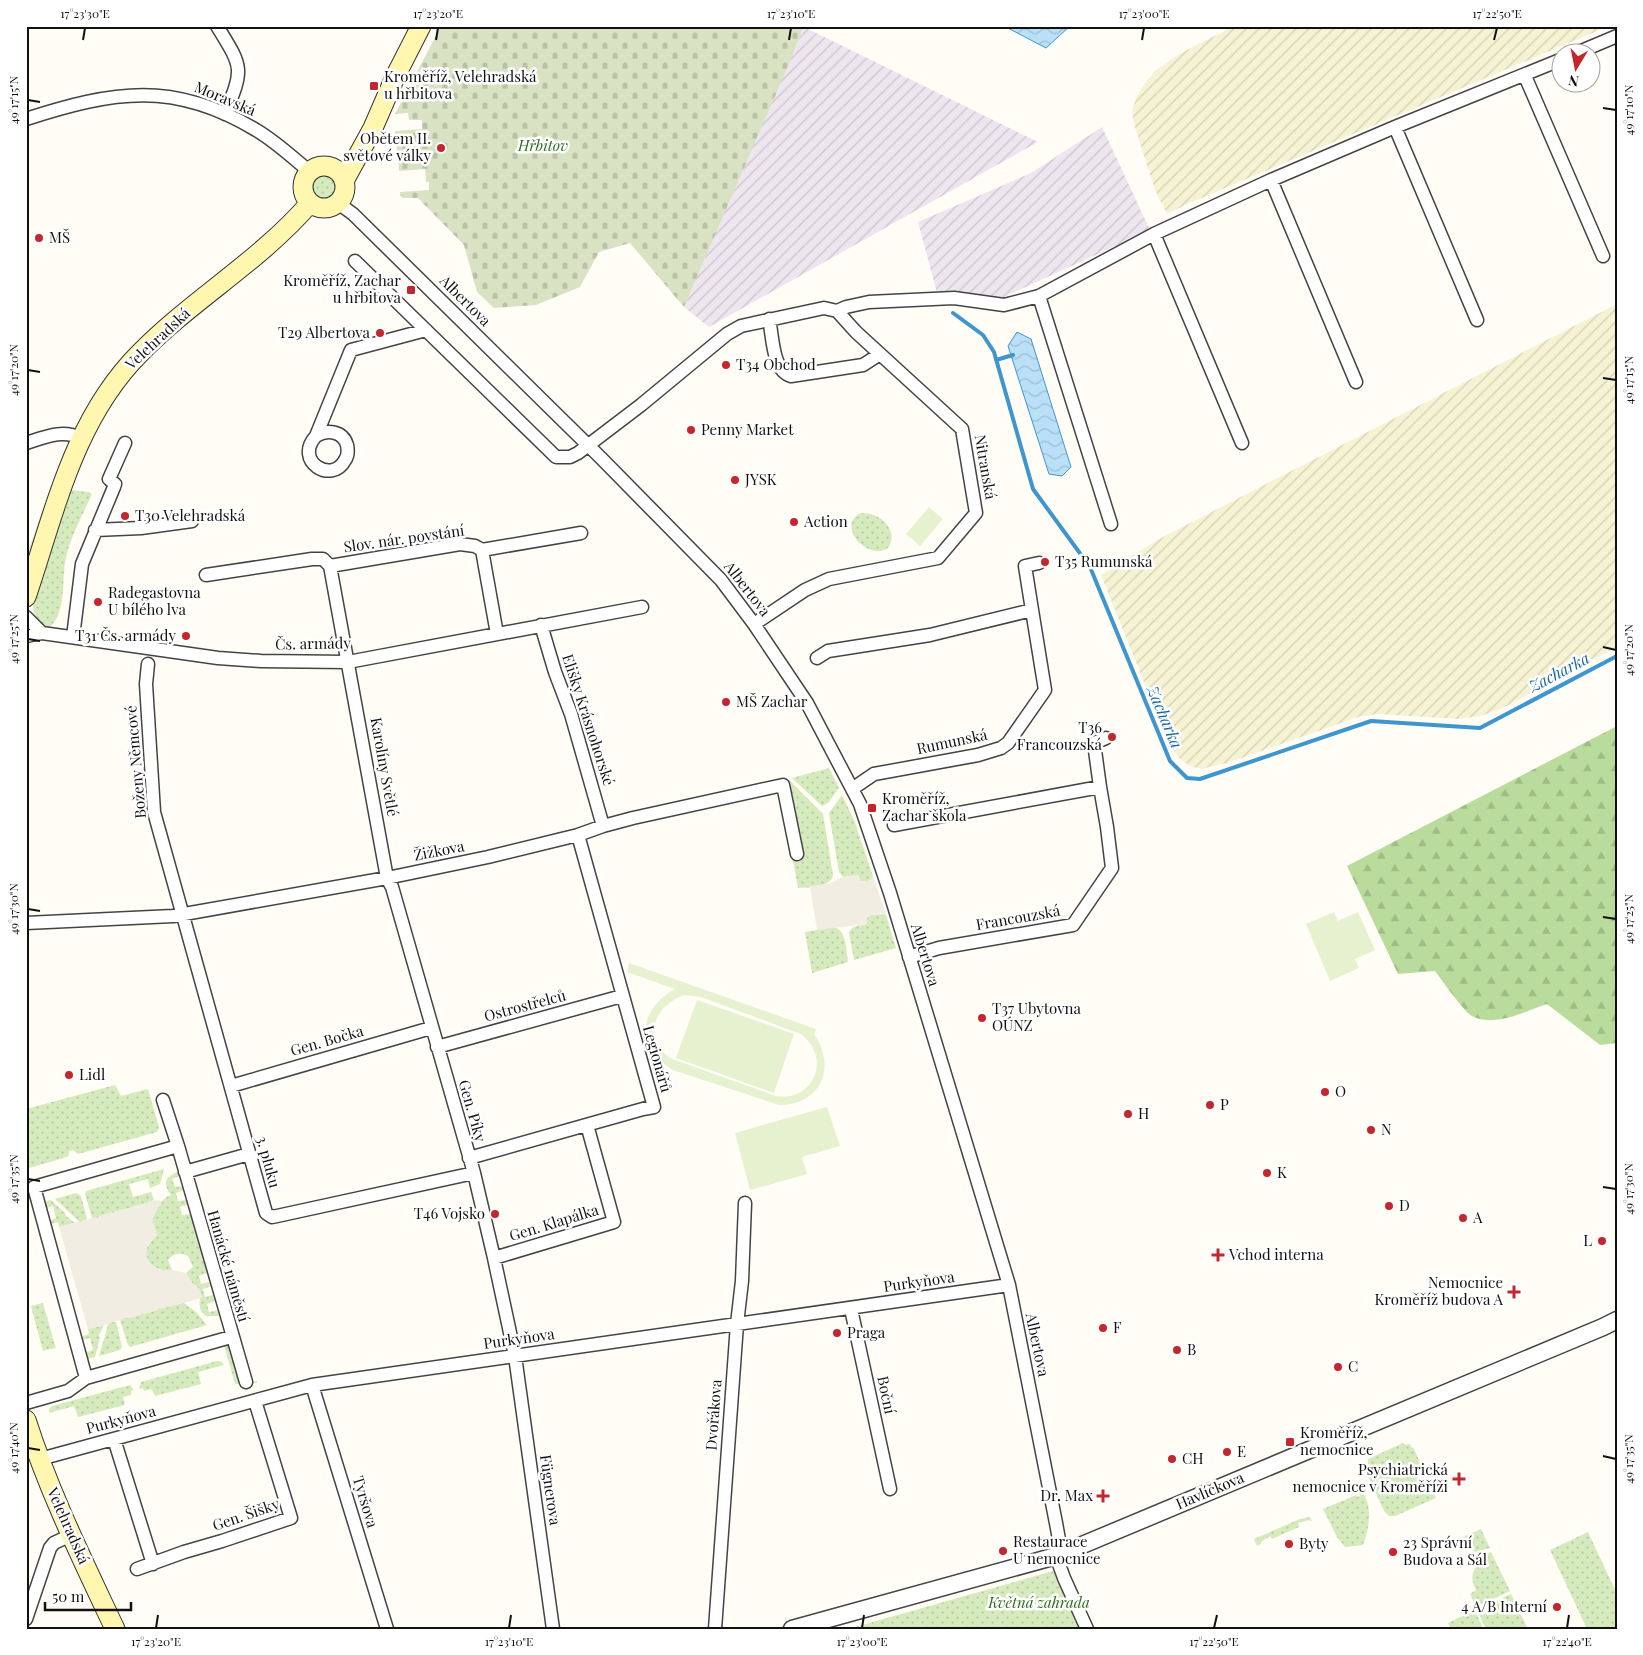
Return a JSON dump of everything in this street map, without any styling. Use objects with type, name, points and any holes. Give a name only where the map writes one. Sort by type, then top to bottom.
[{"type":"main road","points":[[344,181],[378,119],[396,75],[421,26]]},
{"type":"main road","points":[[318,169],[338,171],[344,181],[345,193],[338,203],[326,209],[310,203],[305,196],[303,183],[318,169],[344,153],[396,75]]},
{"type":"main road","name":"Velehradská","points":[[26,597],[68,471],[81,438],[105,394],[141,352],[282,233],[310,203]]},
{"type":"main road","name":"Velehradská","points":[[26,1420],[71,1535],[115,1629]]},
{"type":"street","points":[[217,26],[235,55],[239,71],[236,87],[226,114]]},
{"type":"street","points":[[1600,43],[1617,36]]},
{"type":"street","points":[[355,261],[556,457],[570,457],[588,446],[644,402],[726,334],[741,326],[824,308],[837,311],[869,302],[954,298],[1004,305],[1040,296],[1154,234],[1271,180],[1395,127],[1550,65]]},
{"type":"street","points":[[1525,76],[1603,256]]},
{"type":"street","name":"Moravská","points":[[26,119],[101,98],[132,95],[170,97],[198,103],[226,114],[257,130],[318,169]]},
{"type":"street","points":[[1395,127],[1477,320]]},
{"type":"street","points":[[1271,180],[1356,382]]},
{"type":"street","name":"Albertova","points":[[338,203],[353,214],[716,574],[754,624],[807,703],[860,804],[909,957],[1009,1285],[1060,1545],[1056,1556]]},
{"type":"street","points":[[1154,234],[1242,443]]},
{"type":"street","points":[[1040,296],[1111,524]]},
{"type":"street","name":"Nitranská","points":[[754,624],[805,590],[829,579],[938,558],[976,513],[962,430],[856,332],[837,311]]},
{"type":"street","points":[[769,319],[778,365],[782,372],[791,376],[864,365],[880,354]]},
{"type":"street","points":[[316,436],[330,396],[350,350],[426,330]]},
{"type":"street","points":[[26,443],[62,433],[81,438]]},
{"type":"street","points":[[73,637],[82,564],[114,487],[115,484],[109,479],[125,443]]},
{"type":"street","points":[[95,530],[141,528],[192,521]]},
{"type":"street","name":"Slov. nár. povstání","points":[[330,566],[460,544],[475,546],[482,550],[581,533]]},
{"type":"street","name":"Slov. nár. povstání","points":[[482,550],[497,634]]},
{"type":"street","name":"Slov. nár. povstání","points":[[206,575],[312,558],[323,559],[330,566],[348,662]]},
{"type":"street","name":"Rumunská","points":[[852,790],[874,774],[978,755],[1001,748],[1008,742],[1045,690],[1026,566],[1039,563]]},
{"type":"street","name":"Čs. armády","points":[[26,636],[42,633],[218,658],[261,661],[348,662],[642,607]]},
{"type":"street","points":[[817,658],[828,652],[930,635],[1032,610]]},
{"type":"street","points":[[26,617],[42,633]]},
{"type":"street","name":"Elišky Krásnohorské","points":[[541,625],[555,672],[571,714],[603,826]]},
{"type":"street","name":"Karolíny Světlé","points":[[348,662],[387,878]]},
{"type":"street","name":"Boženy Němcové","points":[[148,664],[146,684],[154,812],[182,914]]},
{"type":"street","name":"Francouzská","points":[[909,957],[939,948],[1073,924],[1112,868],[1094,743],[1106,738]]},
{"type":"street","name":"Žižkova","points":[[26,923],[182,914],[387,878],[488,857],[683,806],[783,785],[797,854]]},
{"type":"street","points":[[894,825],[1100,787]]},
{"type":"street","name":"Legionářů","points":[[469,1158],[654,1107],[578,834]]},
{"type":"street","name":"Gen. Píky","points":[[387,878],[392,887],[474,1174],[515,1356]]},
{"type":"street","name":"3. pluku","points":[[182,914],[264,1209],[268,1215],[272,1217],[474,1174]]},
{"type":"street","name":"Ostrostřelců","points":[[437,1047],[622,996]]},
{"type":"street","name":"Gen. Bočka","points":[[231,1086],[431,1028]]},
{"type":"street","name":"Hanácké náměstí","points":[[26,1403],[68,1391],[86,1378],[231,1337],[178,1146],[163,1100]]},
{"type":"street","name":"Gen. Klapálka","points":[[494,1258],[614,1222],[587,1125]]},
{"type":"street","points":[[86,1378],[30,1186],[178,1146]]},
{"type":"street","points":[[184,1172],[249,1154]]},
{"type":"street","name":"Dvořákova","points":[[716,1629],[737,1324],[742,1281],[745,1203]]},
{"type":"street","name":"Purkyňova","points":[[40,1459],[312,1385],[1009,1285]]},
{"type":"street","name":"Boční","points":[[851,1308],[890,1489]]},
{"type":"street","name":"Havlíčkova","points":[[792,1629],[1056,1556],[1617,1320]]},
{"type":"street","points":[[231,1337],[246,1382]]},
{"type":"street","name":"Fügnerova","points":[[515,1356],[553,1629]]},
{"type":"street","name":"Tyršova","points":[[312,1385],[387,1629]]},
{"type":"street","name":"Gen. Šišky","points":[[137,1569],[291,1518],[255,1401]]},
{"type":"street","points":[[114,1439],[153,1564]]},
{"type":"street","points":[[26,1619],[50,1548],[54,1543],[71,1535]]},
{"type":"street","points":[[1056,1556],[1087,1629]]},
{"type":"shaded area","points":[[1234,26],[1609,26],[1571,42],[1550,42],[1550,51],[1167,214],[1155,190],[1133,121],[1132,110],[1137,96],[1156,70],[1181,53]]},
{"type":"shaded area","points":[[804,27],[1038,142],[709,327],[684,307]]},
{"type":"shaded area","points":[[1102,127],[1150,230],[991,303],[937,293],[918,222],[1031,173]]},
{"type":"shaded area","points":[[1617,304],[1617,647],[1501,709],[1480,716],[1459,719],[1377,714],[1358,717],[1227,763],[1201,769],[1190,766],[1178,757],[1169,744],[1101,575],[1161,538]]},
{"type":"shaded area","points":[[858,875],[860,881],[864,883],[870,881],[873,876],[886,915],[881,913],[871,915],[867,918],[867,924],[817,930],[810,886],[828,884],[843,877]]},
{"type":"shaded area","points":[[154,1200],[162,1201],[152,1218],[157,1236],[150,1241],[147,1247],[146,1254],[149,1262],[159,1270],[186,1273],[192,1283],[199,1288],[202,1298],[158,1308],[141,1315],[125,1317],[124,1319],[88,1329],[59,1227],[98,1218],[115,1211],[130,1209],[131,1207],[147,1204]]},
{"type":"green space","name":"Hřbitov","points":[[441,26],[804,26],[684,307],[630,243],[599,252],[580,287],[536,305],[494,308],[477,292],[464,245],[418,198],[403,198],[400,196],[400,192],[429,190],[425,169],[399,171],[395,131],[422,129],[422,120],[409,120],[408,113],[395,114]]},
{"type":"green space","points":[[324,173],[335,177],[339,188],[335,199],[324,203],[313,199],[309,188],[313,177]]},
{"type":"green space","points":[[51,485],[54,485],[26,569],[26,558]]},
{"type":"green space","points":[[71,490],[92,494],[76,528],[67,554],[62,599],[58,616],[48,628],[37,619],[33,606]]},
{"type":"green space","points":[[929,507],[943,519],[920,546],[906,534]]},
{"type":"green space","points":[[861,513],[874,515],[886,523],[891,534],[888,548],[880,551],[872,550],[857,540],[851,526],[854,519]]},
{"type":"green space","points":[[1617,726],[1617,1043],[1600,1045],[1547,1004],[1510,1017],[1490,1020],[1481,1019],[1472,1016],[1464,1009],[1435,971],[1398,974],[1347,866]]},
{"type":"green space","points":[[829,768],[839,788],[828,803],[822,806],[792,778]]},
{"type":"green space","points":[[785,779],[788,779],[823,814],[833,875],[824,885],[798,888],[792,855]]},
{"type":"green space","points":[[842,795],[854,820],[873,876],[867,882],[860,881],[858,875],[843,877],[839,872],[829,813]]},
{"type":"green space","points":[[1334,912],[1338,921],[1358,912],[1375,950],[1355,959],[1359,968],[1330,981],[1306,924]]},
{"type":"green space","points":[[871,915],[886,915],[896,948],[854,960],[850,930],[856,926],[866,924],[867,918]]},
{"type":"green space","points":[[833,927],[838,929],[843,936],[848,962],[812,973],[805,932]]},
{"type":"green space","points":[[629,963],[816,1029],[814,1034],[821,1047],[824,1059],[824,1071],[821,1082],[815,1091],[805,1099],[779,1105],[673,1070],[652,1051],[647,1040],[646,1029],[648,1018],[654,1007],[663,997],[675,989],[627,972]],"holes":[[[685,995],[701,997],[801,1034],[816,1054],[817,1065],[809,1085],[800,1092],[789,1096],[776,1096],[670,1058],[661,1050],[656,1041],[654,1031],[655,1022],[659,1014],[674,1000]]]},
{"type":"green space","points":[[697,1000],[794,1034],[774,1093],[676,1058]]},
{"type":"green space","points":[[115,1085],[121,1096],[148,1089],[159,1127],[157,1132],[78,1154],[73,1150],[69,1151],[67,1157],[26,1169],[26,1109]]},
{"type":"green space","points":[[827,1107],[840,1146],[802,1157],[807,1174],[750,1190],[735,1133]]},
{"type":"green space","points":[[164,1169],[160,1184],[150,1188],[148,1179],[129,1184],[133,1197],[151,1192],[154,1200],[147,1204],[92,1218],[85,1194],[86,1191]]},
{"type":"green space","points":[[179,1171],[180,1176],[172,1179],[175,1187],[183,1186],[184,1190],[176,1193],[178,1201],[187,1200],[187,1205],[180,1207],[182,1215],[191,1214],[207,1273],[199,1276],[201,1284],[209,1282],[211,1286],[203,1289],[205,1297],[213,1295],[215,1301],[207,1304],[209,1312],[217,1310],[219,1316],[206,1316],[201,1310],[200,1298],[202,1298],[186,1273],[193,1267],[188,1256],[177,1254],[172,1256],[168,1260],[172,1270],[164,1270],[151,1264],[146,1254],[147,1248],[157,1236],[152,1219],[162,1202],[171,1195],[166,1187],[166,1181]]},
{"type":"green space","points":[[76,1193],[81,1196],[87,1219],[81,1223],[55,1199]]},
{"type":"green space","points":[[51,1200],[75,1223],[59,1227],[58,1222],[50,1224],[49,1221],[56,1218],[53,1206],[45,1208],[43,1202]]},
{"type":"green space","points":[[43,1303],[56,1349],[43,1351],[31,1306]]},
{"type":"green space","points":[[184,1303],[196,1312],[207,1325],[130,1347],[128,1345],[120,1320],[125,1317],[128,1318],[157,1310],[158,1308]]},
{"type":"green space","points":[[109,1322],[116,1322],[122,1347],[120,1350],[99,1356]]},
{"type":"green space","points":[[104,1325],[99,1335],[100,1338],[95,1357],[87,1359],[85,1353],[93,1350],[90,1338],[82,1340],[81,1337],[89,1334],[88,1329]]},
{"type":"green space","points":[[224,1345],[230,1347],[252,1382],[257,1381],[257,1383],[235,1384]]},
{"type":"green space","points":[[217,1361],[224,1365],[198,1372],[201,1384],[155,1396],[152,1389],[144,1391],[143,1388],[139,1389],[141,1382]]},
{"type":"green space","points":[[130,1385],[134,1390],[131,1391],[131,1395],[123,1397],[125,1405],[78,1417],[74,1406],[49,1413],[49,1409],[52,1406]]},
{"type":"green space","points":[[1403,1443],[1406,1445],[1410,1444],[1413,1447],[1436,1498],[1395,1516],[1389,1516],[1384,1511],[1363,1465],[1368,1463],[1368,1459]]},
{"type":"green space","points":[[1359,1493],[1363,1493],[1368,1505],[1369,1519],[1367,1532],[1363,1545],[1345,1547],[1337,1537],[1323,1509],[1356,1495],[1357,1497],[1360,1496]]},
{"type":"green space","points":[[1310,1517],[1312,1521],[1298,1523],[1299,1527],[1272,1539],[1270,1536],[1257,1546],[1254,1539],[1300,1519]]},
{"type":"green space","points":[[1481,1529],[1490,1548],[1475,1552],[1467,1548],[1461,1538]]},
{"type":"green space","points":[[1588,1532],[1617,1594],[1617,1629],[1587,1629],[1550,1550]]},
{"type":"green space","points":[[1491,1552],[1510,1591],[1476,1607],[1470,1594],[1476,1590],[1472,1577],[1480,1557]]},
{"type":"green space","name":"Květná zahrada","points":[[1053,1571],[1079,1629],[848,1629]]},
{"type":"green space","points":[[1511,1594],[1528,1629],[1486,1629],[1477,1610]]},
{"type":"green space","points":[[1475,1610],[1483,1629],[1451,1629],[1448,1623]]},
{"type":"water","points":[[1004,26],[1070,26],[1046,48]]},
{"type":"water","points":[[1017,332],[1031,339],[1071,467],[1062,476],[1049,474],[1008,346]]},
{"type":"waterway","name":"Zacharka","points":[[953,313],[983,335],[994,352],[1033,489],[1090,567],[1170,761],[1187,778],[1200,779],[1371,721],[1480,728],[1617,656]]},
{"type":"waterway","points":[[996,360],[1013,355]]},
{"type":"place","name":"Kroměříž, Velehradská u hřbitova","points":[[374,86]]},
{"type":"place","name":"Obětem II. světové války","points":[[441,148]]},
{"type":"place","name":"MŠ","points":[[39,238]]},
{"type":"place","name":"Kroměříž, Zachar u hřbitova","points":[[411,290]]},
{"type":"place","name":"T29 Albertova","points":[[380,333]]},
{"type":"place","name":"T34 Obchod","points":[[726,365]]},
{"type":"place","name":"Penny Market","points":[[691,430]]},
{"type":"place","name":"JYSK","points":[[735,480]]},
{"type":"place","name":"T30 Velehradská","points":[[125,516]]},
{"type":"place","name":"Action","points":[[794,522]]},
{"type":"place","name":"T35 Rumunská","points":[[1045,562]]},
{"type":"place","name":"Radegastovna U bílého lva","points":[[98,602]]},
{"type":"place","name":"T31 Čs. armády","points":[[186,636]]},
{"type":"place","name":"MŠ Zachar","points":[[726,702]]},
{"type":"place","name":"T36 Francouzská","points":[[1112,737]]},
{"type":"place","name":"Kroměříž, Zachar škola","points":[[872,808]]},
{"type":"place","name":"T37 Ubytovna OÚNZ","points":[[982,1018]]},
{"type":"place","name":"Lidl","points":[[69,1075]]},
{"type":"place","name":"O","points":[[1325,1092]]},
{"type":"place","name":"P","points":[[1210,1105]]},
{"type":"place","name":"H","points":[[1128,1114]]},
{"type":"place","name":"N","points":[[1371,1130]]},
{"type":"place","name":"K","points":[[1267,1173]]},
{"type":"place","name":"D","points":[[1389,1206]]},
{"type":"place","name":"T46 Vojsko","points":[[495,1214]]},
{"type":"place","name":"A","points":[[1463,1218]]},
{"type":"place","name":"L","points":[[1602,1241]]},
{"type":"place","name":"Vchod interna","points":[[1218,1255]]},
{"type":"place","name":"Nemocnice Kroměříž budova A","points":[[1514,1292]]},
{"type":"place","name":"F","points":[[1103,1328]]},
{"type":"place","name":"Praga","points":[[837,1333]]},
{"type":"place","name":"B","points":[[1177,1350]]},
{"type":"place","name":"C","points":[[1338,1367]]},
{"type":"place","name":"Kroměříž, nemocnice","points":[[1290,1442]]},
{"type":"place","name":"E","points":[[1227,1452]]},
{"type":"place","name":"CH","points":[[1172,1459]]},
{"type":"place","name":"Psychiatrická nemocnice v Kroměříži","points":[[1459,1479]]},
{"type":"place","name":"Dr. Max","points":[[1103,1496]]},
{"type":"place","name":"Byty","points":[[1289,1544]]},
{"type":"place","name":"Restaurace U nemocnice","points":[[1003,1551]]},
{"type":"place","name":"23 Správní Budova a Sál","points":[[1393,1552]]},
{"type":"place","name":"4 A/B Interní","points":[[1557,1607]]}]
